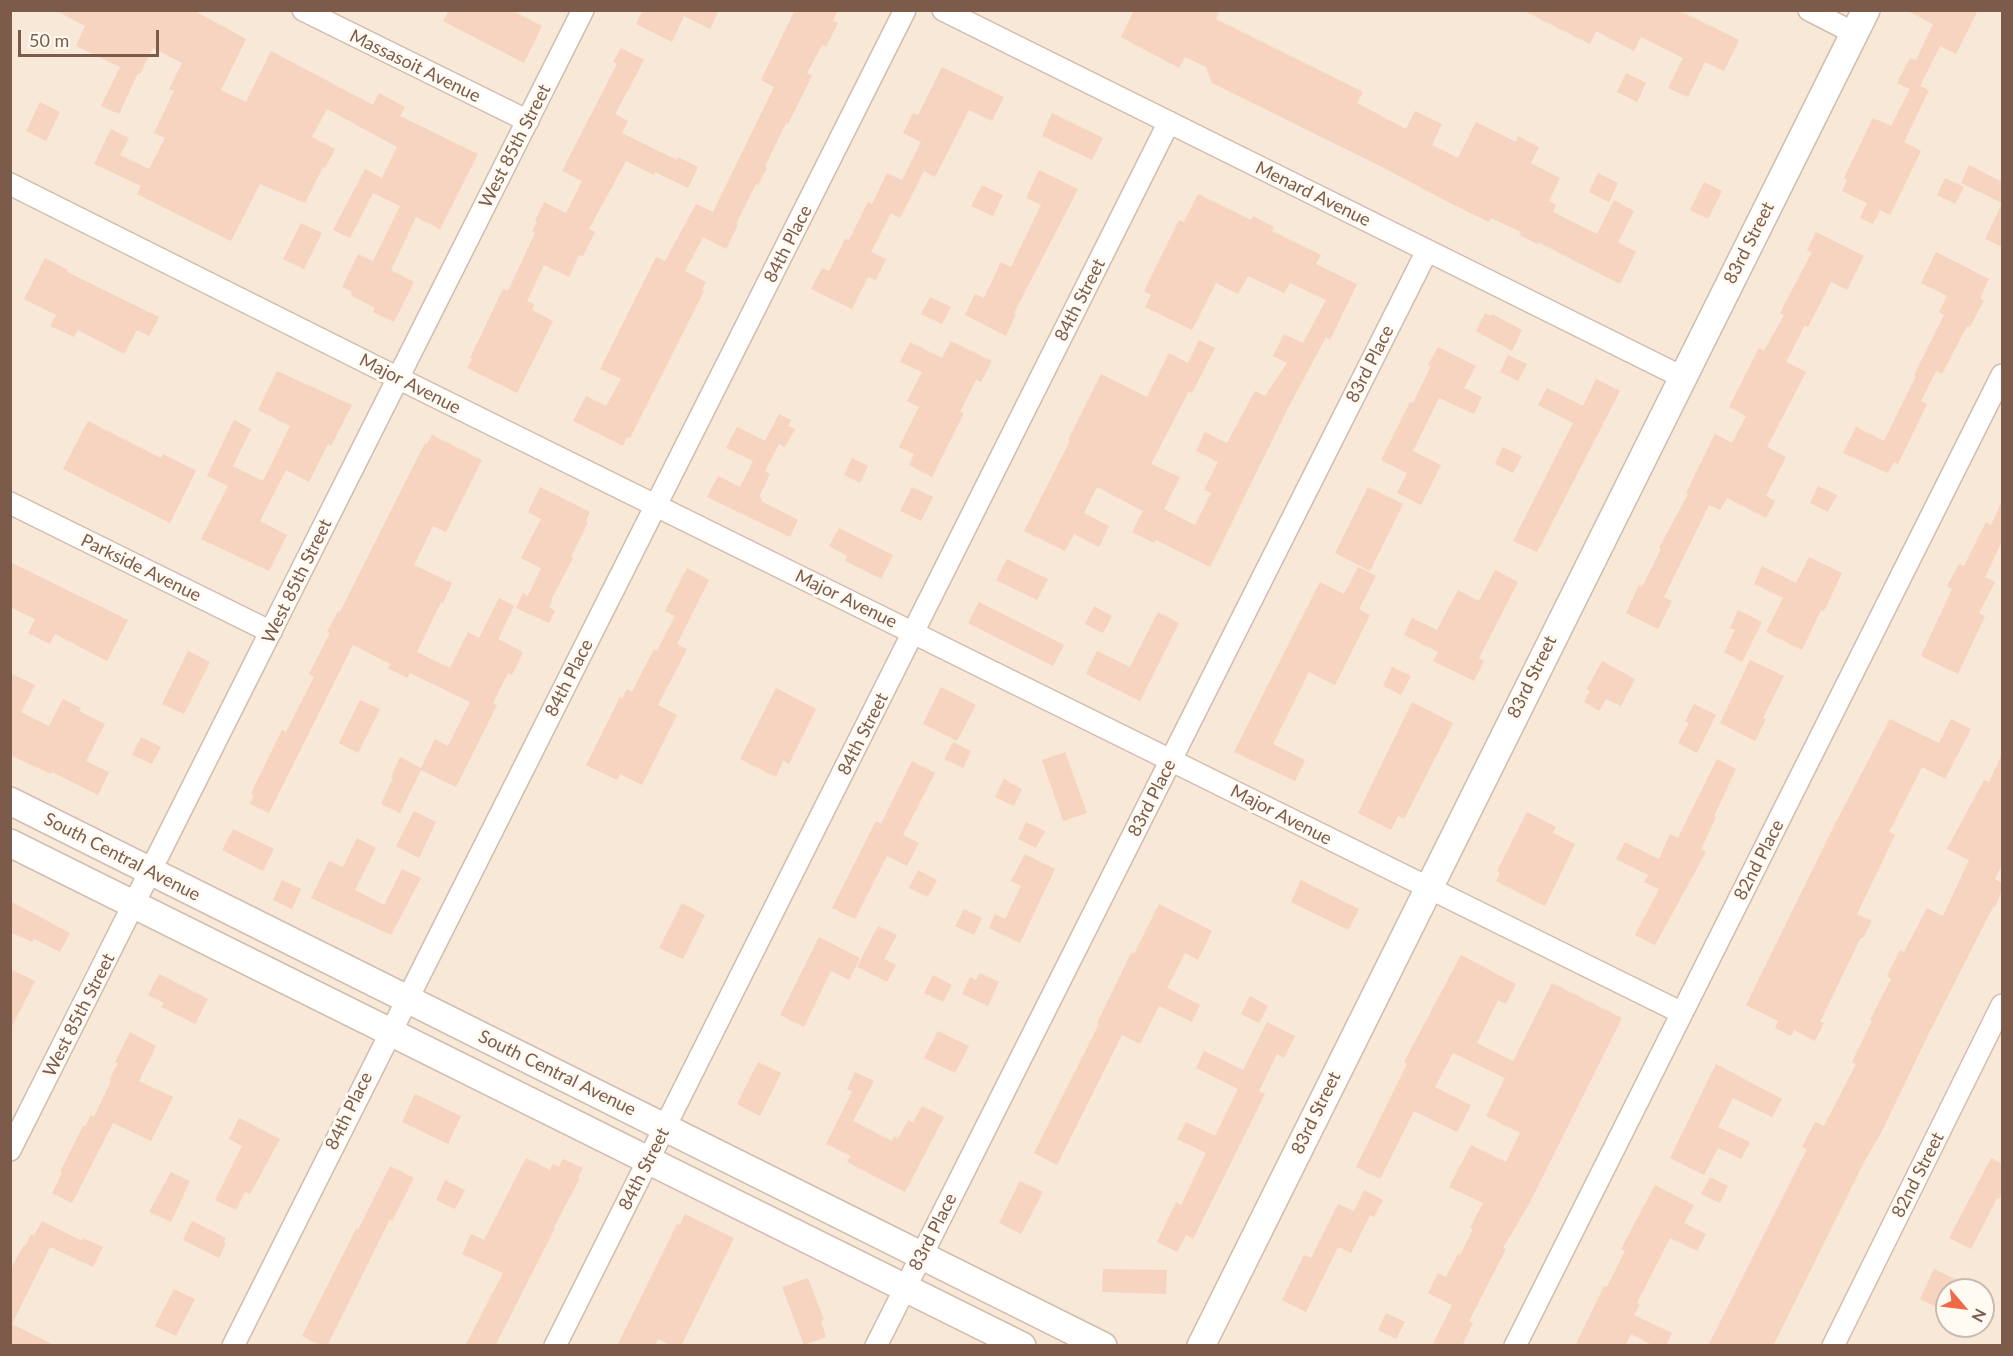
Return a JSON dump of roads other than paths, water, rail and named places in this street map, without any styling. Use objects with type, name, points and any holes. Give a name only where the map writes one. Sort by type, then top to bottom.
[{"type":"street","name":"Massasoit Avenue","points":[[303,10],[528,120]]},
{"type":"street","name":"West 85th Street","points":[[10,1150],[583,10]]},
{"type":"street","name":"84th Place","points":[[233,1346],[405,998],[657,505],[905,10]]},
{"type":"street","name":"Menard Avenue","points":[[943,10],[1682,377]]},
{"type":"street","points":[[1809,10],[1860,22]]},
{"type":"street","name":"83rd Street","points":[[1201,1346],[1860,22]]},
{"type":"street","name":"84th Street","points":[[555,1346],[1168,122]]},
{"type":"street","name":"Major Avenue","points":[[10,184],[1682,1013]]},
{"type":"street","name":"83rd Place","points":[[876,1346],[1427,250]]},
{"type":"street","name":"82nd Place","points":[[1515,1346],[2002,375]]},
{"type":"street","name":"Parkside Avenue","points":[[10,503],[271,632]]},
{"type":"street","name":"South Central Avenue","points":[[10,801],[1103,1346]]},
{"type":"street","name":"South Central Avenue","points":[[10,843],[1022,1346]]},
{"type":"street","name":"82nd Street","points":[[1833,1346],[2002,1005]]}]
